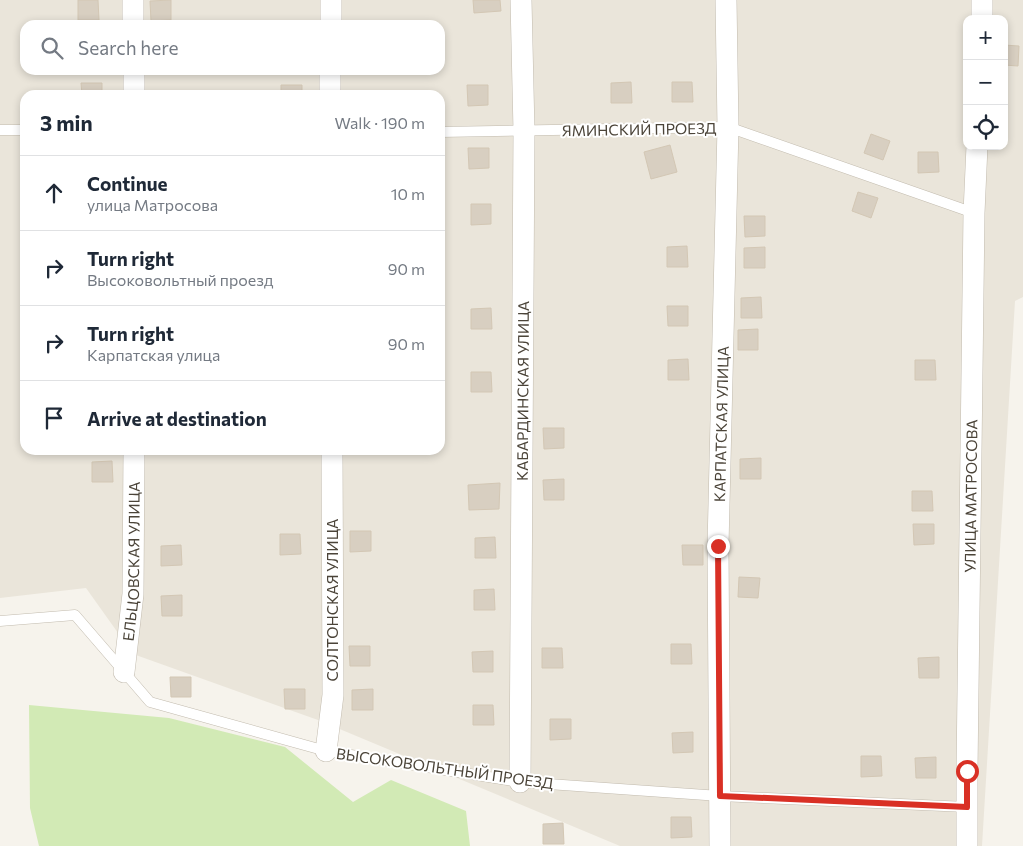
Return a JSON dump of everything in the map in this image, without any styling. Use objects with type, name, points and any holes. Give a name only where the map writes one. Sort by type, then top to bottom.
[{"type":"street","points":[[132,0],[133,20]]},
{"type":"street","points":[[331,0],[331,20]]},
{"type":"street","name":"КАБАРДИНСКАЯ УЛИЦА","points":[[520,782],[524,132],[521,0]]},
{"type":"street","name":"КАРПАТСКАЯ УЛИЦА","points":[[720,846],[718,546],[728,127],[726,0]]},
{"type":"street","points":[[982,0],[982,15]]},
{"type":"street","points":[[134,75],[134,90]]},
{"type":"street","points":[[330,75],[330,90]]},
{"type":"street","name":"УЛИЦА МАТРОСОВА","points":[[967,846],[974,213],[977,150]]},
{"type":"street","name":"ЕЛЬЦОВСКАЯ УЛИЦА","points":[[124,672],[133,594],[134,455]]},
{"type":"street","name":"СОЛТОНСКАЯ УЛИЦА","points":[[326,751],[333,695],[332,455]]},
{"type":"lane","name":"ЯМИНСКИЙ ПРОЕЗД","points":[[445,132],[728,127],[974,213]]},
{"type":"lane","points":[[0,130],[20,130]]},
{"type":"lane","name":"ВЫСОКОВОЛЬТНЫЙ ПРОЕЗД","points":[[0,621],[75,615],[150,702],[326,751],[520,782],[720,796],[967,807]]},
{"type":"shaded area","points":[[0,0],[1023,0],[1023,297],[1015,301],[982,846],[620,846],[318,720],[133,654],[86,588],[0,598]]},
{"type":"green space","points":[[29,705],[169,718],[285,747],[353,802],[391,780],[466,811],[470,846],[39,846],[30,808]]},
{"type":"building","points":[[78,0],[98,0],[99,20],[78,20]]},
{"type":"building","points":[[171,0],[171,20],[151,20],[150,1]]},
{"type":"building","points":[[473,0],[500,0],[501,11],[474,13]]},
{"type":"building","points":[[1008,45],[1019,46],[1018,66],[1008,65]]},
{"type":"building","points":[[631,82],[632,103],[611,103],[611,83]]},
{"type":"building","points":[[672,82],[692,82],[693,102],[672,102]]},
{"type":"building","points":[[81,83],[102,83],[102,90],[82,90]]},
{"type":"building","points":[[281,85],[302,85],[302,90],[281,90]]},
{"type":"building","points":[[467,85],[488,85],[488,105],[468,106]]},
{"type":"building","points":[[871,134],[890,141],[883,160],[864,153]]},
{"type":"building","points":[[670,145],[677,172],[651,179],[644,152]]},
{"type":"building","points":[[468,148],[489,148],[489,168],[469,169]]},
{"type":"building","points":[[918,152],[938,152],[939,172],[918,173]]},
{"type":"building","points":[[858,192],[878,198],[871,218],[852,211]]},
{"type":"building","points":[[471,204],[491,204],[491,224],[471,225]]},
{"type":"building","points":[[744,216],[765,216],[765,236],[745,237]]},
{"type":"building","points":[[687,246],[688,267],[667,267],[667,247]]},
{"type":"building","points":[[765,247],[765,268],[744,268],[744,248]]},
{"type":"building","points":[[761,297],[762,318],[741,318],[741,298]]},
{"type":"building","points":[[667,306],[688,306],[688,326],[668,326]]},
{"type":"building","points":[[491,308],[492,329],[471,329],[471,309]]},
{"type":"building","points":[[758,329],[758,350],[738,350],[738,330]]},
{"type":"building","points":[[688,359],[689,380],[668,380],[668,360]]},
{"type":"building","points":[[915,360],[935,360],[936,380],[915,380]]},
{"type":"building","points":[[471,372],[491,372],[492,392],[471,392]]},
{"type":"building","points":[[543,428],[564,428],[564,448],[544,449]]},
{"type":"building","points":[[761,458],[761,479],[740,479],[740,459]]},
{"type":"building","points":[[112,461],[113,482],[92,482],[92,462]]},
{"type":"building","points":[[564,479],[564,500],[544,500],[543,480]]},
{"type":"building","points":[[500,483],[499,509],[469,510],[468,485]]},
{"type":"building","points":[[912,491],[932,491],[933,511],[912,511]]},
{"type":"building","points":[[913,524],[934,524],[934,544],[914,545]]},
{"type":"building","points":[[350,531],[371,531],[371,551],[350,552]]},
{"type":"building","points":[[280,534],[300,534],[301,554],[280,555]]},
{"type":"building","points":[[495,537],[496,558],[475,558],[475,538]]},
{"type":"building","points":[[181,545],[182,565],[161,566],[161,546]]},
{"type":"building","points":[[682,545],[703,545],[703,565],[683,565]]},
{"type":"building","points":[[739,577],[760,578],[758,598],[738,597]]},
{"type":"building","points":[[494,589],[495,610],[474,610],[474,590]]},
{"type":"building","points":[[182,595],[182,616],[162,616],[161,596]]},
{"type":"building","points":[[671,644],[691,644],[692,664],[671,664]]},
{"type":"building","points":[[349,646],[370,646],[370,666],[350,666]]},
{"type":"building","points":[[542,648],[562,648],[563,668],[542,668]]},
{"type":"building","points":[[493,651],[493,672],[473,672],[472,652]]},
{"type":"building","points":[[939,657],[939,678],[919,678],[918,658]]},
{"type":"building","points":[[170,677],[191,677],[191,697],[171,697]]},
{"type":"building","points":[[284,689],[305,689],[305,709],[285,709]]},
{"type":"building","points":[[373,689],[373,710],[352,710],[352,690]]},
{"type":"building","points":[[473,705],[493,705],[494,725],[473,725]]},
{"type":"building","points":[[550,719],[571,719],[571,739],[550,740]]},
{"type":"building","points":[[693,732],[693,752],[673,753],[672,733]]},
{"type":"building","points":[[861,756],[881,756],[882,776],[861,777]]},
{"type":"building","points":[[936,757],[936,778],[916,778],[915,758]]},
{"type":"building","points":[[671,817],[691,817],[692,837],[671,838]]},
{"type":"building","points":[[563,823],[564,844],[543,844],[543,824]]},
{"type":"route","points":[[718,546],[720,796],[967,807],[967,771]]}]
